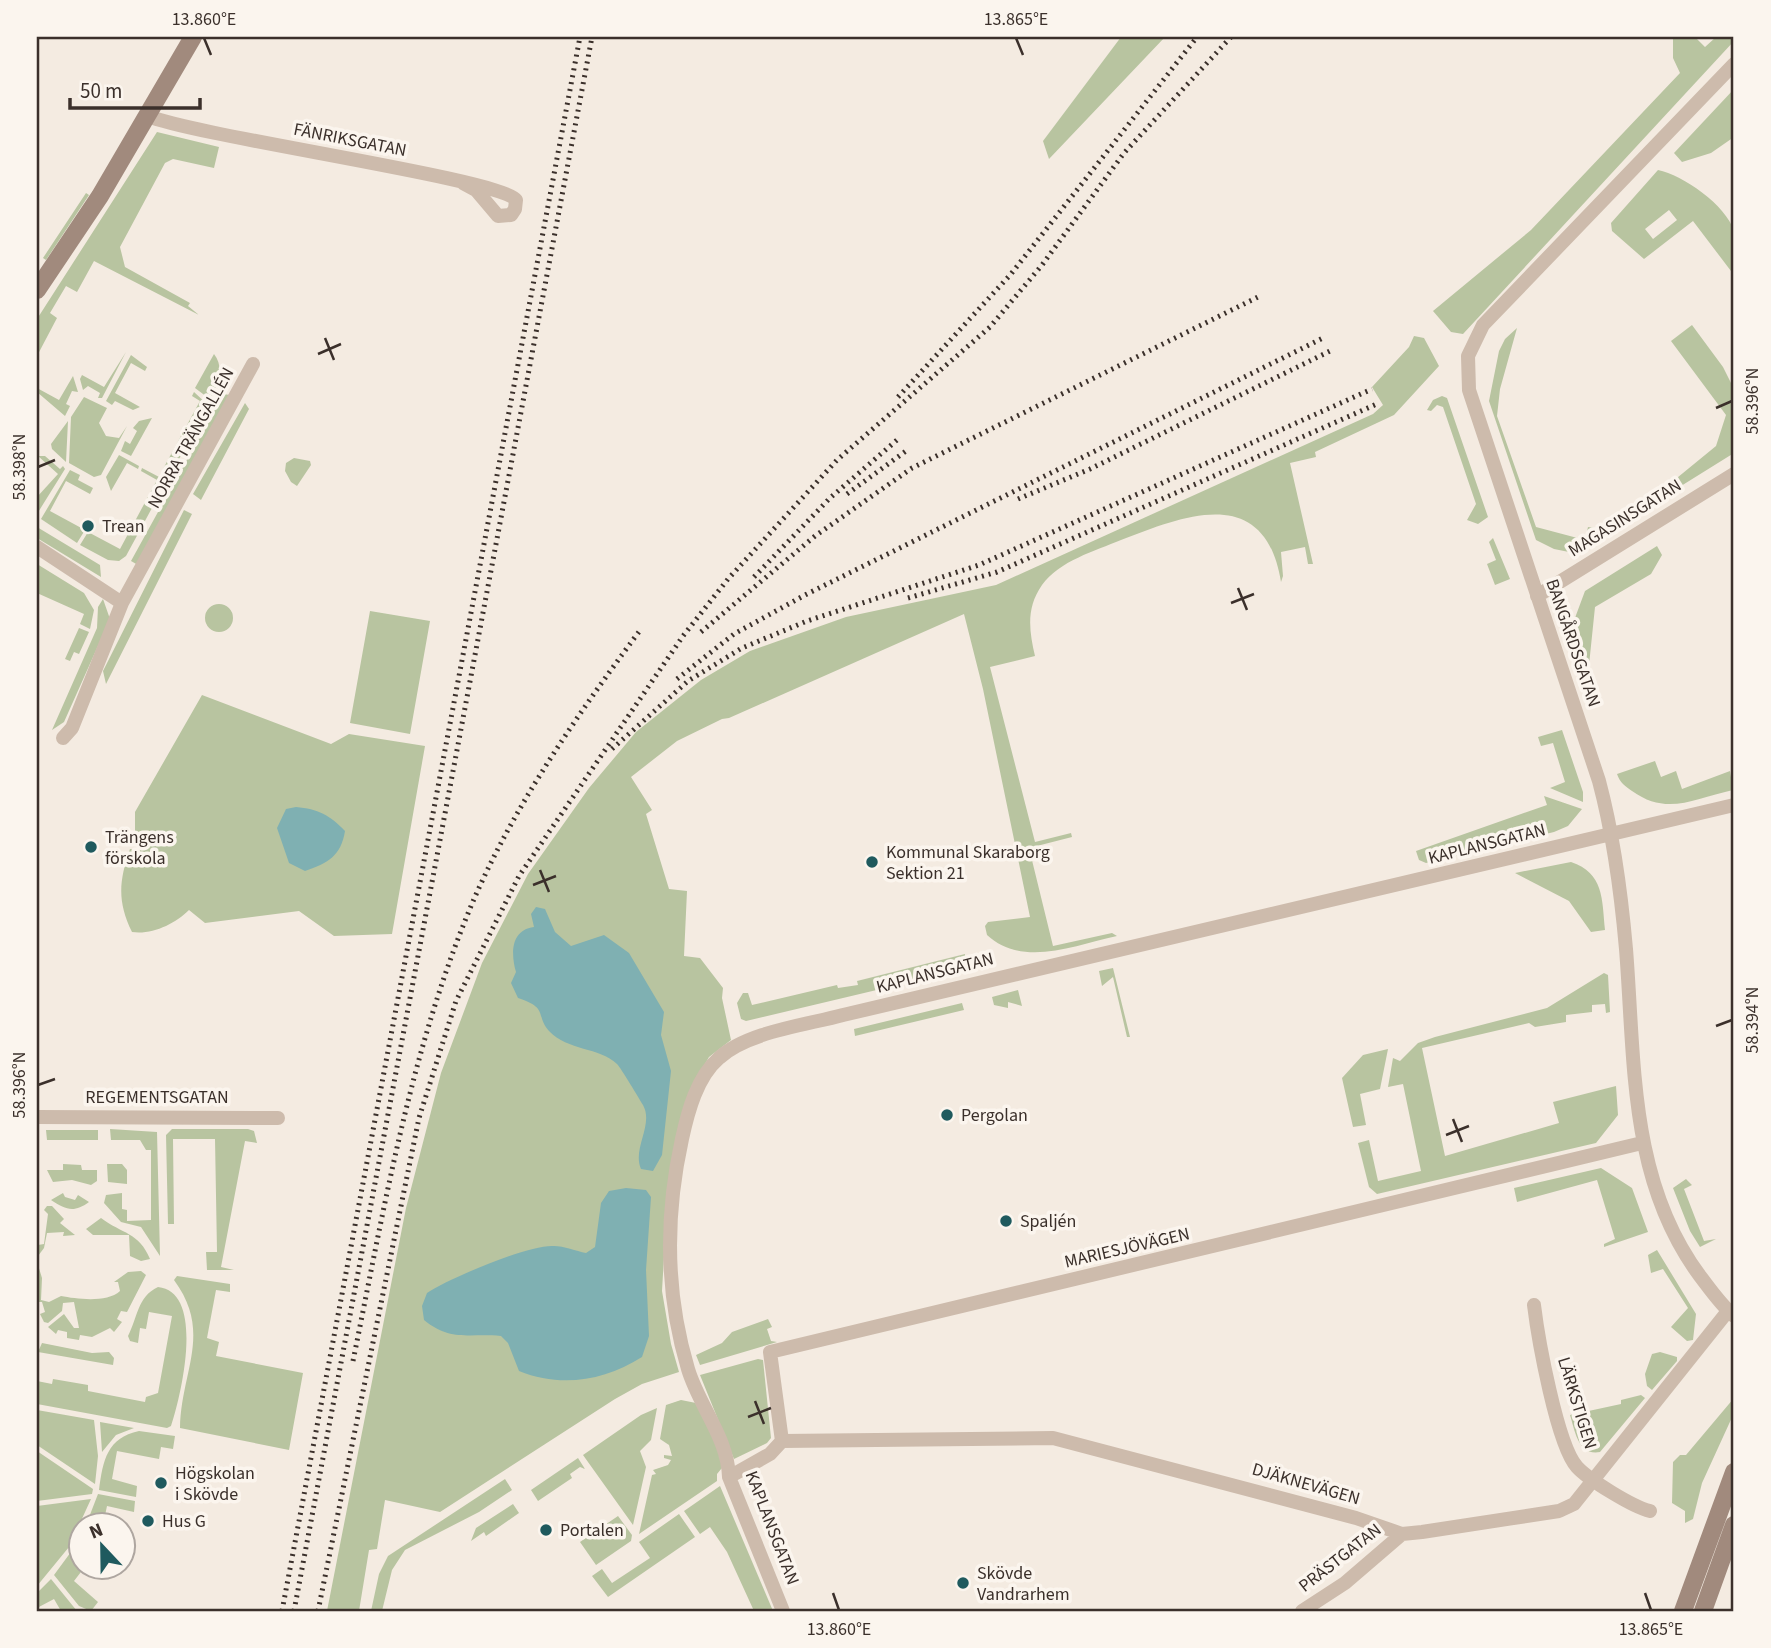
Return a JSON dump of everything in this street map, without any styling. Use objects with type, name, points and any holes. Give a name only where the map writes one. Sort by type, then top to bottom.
[{"type":"street","points":[[37,290],[100,197],[193,37]]},
{"type":"street","name":"BANGÅRDSGATAN","points":[[1731,1314],[1671,1231],[1651,1179],[1642,1143],[1623,912],[1613,833],[1469,390],[1468,356],[1483,325],[1655,150],[1734,64]]},
{"type":"street","name":"FÄNRIKSGATAN","points":[[148,116],[222,135],[463,183]]},
{"type":"street","name":"NORRA TRÄNGALLÉN","points":[[63,738],[72,728],[122,603],[253,364]]},
{"type":"street","name":"MAGASINSGATAN","points":[[1536,596],[1734,474]]},
{"type":"street","points":[[37,547],[122,603]]},
{"type":"street","name":"KAPLANSGATAN","points":[[783,1611],[729,1477],[729,1460],[688,1372],[670,1287],[668,1255],[673,1183],[688,1114],[702,1079],[718,1058],[741,1042],[843,1015],[1734,804]]},
{"type":"street","name":"REGEMENTSGATAN","points":[[37,1117],[278,1118]]},
{"type":"street","name":"MARIESJÖVÄGEN","points":[[782,1441],[770,1352],[1642,1143]]},
{"type":"street","name":"LÄRKSTIGEN","points":[[1534,1305],[1552,1396],[1567,1448],[1577,1467],[1634,1508],[1650,1511]]},
{"type":"street","name":"DJÄKNEVÄGEN","points":[[782,1441],[1053,1438],[1356,1518],[1402,1534],[1559,1511],[1574,1504],[1731,1314]]},
{"type":"street","points":[[729,1477],[770,1454],[782,1441]]},
{"type":"street","points":[[1683,1611],[1734,1472]]},
{"type":"street","points":[[1703,1611],[1734,1525]]},
{"type":"street","name":"PRÄSTGATAN","points":[[1302,1611],[1345,1583],[1402,1534]]},
{"type":"green space","points":[[1121,37],[1165,37],[1049,159],[1043,141]]},
{"type":"green space","points":[[1673,37],[1695,37],[1705,47],[1716,37],[1734,37],[1734,41],[1463,334],[1451,332],[1433,311],[1531,230],[1680,73],[1673,58]]},
{"type":"green space","points":[[1734,89],[1734,137],[1711,153],[1682,162],[1674,153]]},
{"type":"green space","points":[[157,132],[219,147],[214,168],[173,159],[165,163],[120,247],[125,267],[190,303],[188,306],[199,315],[94,261],[77,292],[66,286],[50,313],[57,318],[37,356],[37,319]]},
{"type":"green space","points":[[1658,170],[1668,173],[1702,193],[1729,221],[1736,241],[1734,275],[1693,221],[1644,259],[1612,231],[1611,223]],"holes":[[[1669,210],[1677,220],[1653,239],[1645,229]]]},
{"type":"green space","points":[[86,193],[89,195],[46,260],[43,258]]},
{"type":"green space","points":[[1692,325],[1723,367],[1734,389],[1734,453],[1673,491],[1672,482],[1716,446],[1726,415],[1671,341]]},
{"type":"green space","points":[[1517,328],[1500,389],[1497,416],[1536,527],[1585,540],[1588,527],[1609,530],[1574,553],[1554,549],[1536,540],[1489,401],[1499,351],[1505,339]]},
{"type":"green space","points":[[1414,336],[1424,338],[1439,366],[1394,415],[1315,452],[1316,457],[1290,463],[1313,564],[1308,564],[1305,547],[1281,552],[1281,582],[1272,551],[1259,530],[1241,519],[1220,514],[1196,516],[1146,530],[1058,569],[1042,585],[1033,602],[1030,628],[1035,656],[990,667],[1035,842],[1071,833],[1072,837],[1029,848],[1053,946],[1112,933],[1117,936],[1067,948],[1033,952],[1001,945],[987,935],[985,926],[988,922],[1030,917],[983,689],[964,614],[677,741],[631,777],[652,810],[646,814],[669,889],[687,891],[684,956],[700,958],[723,988],[722,998],[731,1040],[709,1057],[689,1092],[667,1204],[662,1291],[679,1372],[642,1384],[615,1399],[440,1512],[385,1500],[377,1549],[369,1550],[359,1611],[327,1611],[406,1208],[441,1073],[482,963],[528,874],[589,788],[636,732],[701,680],[750,651],[846,617],[996,585],[1373,414],[1383,405],[1372,387],[1409,347]]},
{"type":"green space","points":[[126,352],[102,398],[98,398],[100,393],[88,386],[83,390],[80,379],[82,375],[104,387]]},
{"type":"green space","points":[[214,354],[220,371],[211,400],[195,388]]},
{"type":"green space","points":[[131,355],[147,367],[145,371],[131,363],[115,393],[140,407],[133,410],[115,401],[112,405],[106,401]]},
{"type":"green space","points":[[73,376],[78,392],[72,391],[66,404],[70,406],[65,416],[37,392],[37,388],[59,400]]},
{"type":"green space","points":[[194,392],[208,405],[177,463],[171,461],[164,474],[163,469],[200,401],[192,396]]},
{"type":"green space","points":[[223,394],[230,395],[138,565],[131,561]]},
{"type":"green space","points":[[1442,396],[1447,398],[1488,517],[1478,524],[1467,520],[1476,504],[1443,407],[1437,405],[1431,411],[1427,410],[1433,400]]},
{"type":"green space","points":[[84,397],[107,408],[99,423],[106,436],[119,438],[127,426],[101,475],[94,477],[69,463],[71,417]]},
{"type":"green space","points":[[245,403],[249,409],[201,500],[193,494]]},
{"type":"green space","points":[[152,418],[131,456],[121,451],[125,441],[130,444],[137,431],[133,428],[139,421]]},
{"type":"green space","points":[[68,421],[66,462],[52,449],[51,444]]},
{"type":"green space","points":[[119,455],[139,466],[138,469],[127,463],[111,491],[106,477]]},
{"type":"green space","points":[[38,456],[45,456],[60,469],[63,466],[65,469],[37,514],[37,497],[58,474]]},
{"type":"green space","points":[[294,458],[310,461],[311,465],[297,486],[291,482],[285,471],[286,463]]},
{"type":"green space","points":[[142,468],[161,478],[154,492],[159,495],[126,556],[119,561],[108,560],[80,545],[88,532],[120,549],[157,480],[141,471]]},
{"type":"green space","points":[[70,470],[80,475],[78,480],[93,488],[90,494],[66,481],[50,511],[85,530],[77,543],[41,519]]},
{"type":"green space","points":[[184,510],[192,514],[106,684],[103,671]]},
{"type":"green space","points":[[37,527],[100,565],[101,577],[37,538]]},
{"type":"green space","points":[[1493,538],[1510,579],[1495,585],[1487,564],[1496,560],[1489,542]]},
{"type":"green space","points":[[1657,546],[1662,555],[1651,574],[1595,607],[1589,665],[1581,667],[1569,634],[1585,591]]},
{"type":"green space","points":[[37,564],[84,593],[94,610],[90,629],[80,624],[84,614],[37,593]]},
{"type":"green space","points":[[103,599],[110,619],[64,722],[52,730],[97,628],[98,607]]},
{"type":"green space","points":[[219,604],[229,608],[233,618],[229,628],[219,632],[209,628],[205,618],[209,608]]},
{"type":"green space","points":[[370,611],[430,621],[410,734],[350,723]]},
{"type":"green space","points":[[79,628],[89,632],[79,654],[74,652],[70,661],[65,659]]},
{"type":"green space","points":[[202,695],[331,744],[349,734],[425,746],[392,934],[334,936],[299,911],[205,923],[189,910],[163,927],[147,932],[132,932],[121,891],[130,849],[141,849],[135,839],[135,812]]},
{"type":"green space","points":[[1562,730],[1583,792],[1583,802],[1550,788],[1565,782],[1553,743],[1541,746],[1538,737]]},
{"type":"green space","points":[[1655,761],[1661,777],[1676,771],[1682,789],[1730,771],[1733,790],[1693,801],[1657,803],[1629,789],[1617,774]]},
{"type":"green space","points":[[1544,796],[1582,809],[1568,826],[1554,832],[1426,863],[1419,860],[1416,851],[1547,805]]},
{"type":"green space","points":[[1571,862],[1590,873],[1599,888],[1605,930],[1591,932],[1569,901],[1515,873]]},
{"type":"green space","points":[[965,954],[965,969],[746,1021],[741,1019],[737,1003],[743,993],[748,993],[752,1005],[837,985],[838,988],[858,985],[857,981]]},
{"type":"green space","points":[[1113,968],[1130,1037],[1127,1037],[1113,977],[1102,986],[1099,971]]},
{"type":"green space","points":[[1604,973],[1608,975],[1610,1012],[1606,1013],[1605,1004],[1592,1005],[1592,1012],[1566,1015],[1566,1022],[1535,1027],[1529,1023],[1422,1048],[1445,1156],[1559,1123],[1553,1102],[1616,1086],[1618,1115],[1596,1143],[1377,1194],[1369,1187],[1358,1143],[1369,1140],[1378,1181],[1421,1171],[1403,1084],[1388,1087],[1393,1058],[1400,1061],[1418,1043],[1435,1037],[1547,1008]]},
{"type":"green space","points":[[1018,990],[1022,1006],[1008,1002],[1008,1008],[994,1005],[992,997]]},
{"type":"green space","points":[[962,1003],[964,1010],[855,1036],[854,1029]]},
{"type":"green space","points":[[1388,1049],[1380,1089],[1360,1094],[1366,1125],[1353,1127],[1342,1078],[1363,1055]]},
{"type":"green space","points":[[110,1129],[157,1132],[160,1256],[141,1227],[121,1222],[104,1203],[106,1195],[122,1193],[122,1209],[127,1210],[127,1221],[151,1220],[151,1150],[146,1150],[140,1140],[111,1140]]},
{"type":"green space","points":[[172,1129],[254,1131],[257,1143],[245,1141],[221,1267],[234,1270],[207,1270],[206,1252],[217,1252],[215,1139],[173,1139],[174,1224],[168,1224],[166,1135]]},
{"type":"green space","points":[[46,1130],[98,1130],[98,1140],[47,1140]]},
{"type":"green space","points":[[63,1164],[81,1165],[82,1170],[97,1170],[97,1181],[91,1185],[72,1180],[53,1182],[47,1170],[63,1170]]},
{"type":"green space","points":[[107,1164],[122,1164],[127,1170],[127,1184],[108,1182]]},
{"type":"green space","points":[[1601,1168],[1632,1188],[1648,1232],[1604,1247],[1604,1244],[1615,1239],[1597,1180],[1517,1202],[1514,1188]]},
{"type":"green space","points":[[1686,1179],[1692,1185],[1684,1189],[1704,1241],[1716,1239],[1700,1247],[1690,1231],[1673,1188]]},
{"type":"green space","points":[[63,1193],[65,1197],[75,1200],[78,1195],[89,1202],[79,1208],[70,1209],[51,1200]]},
{"type":"green space","points":[[47,1206],[52,1206],[64,1219],[60,1223],[75,1235],[63,1236],[64,1232],[47,1233],[44,1248],[38,1256],[38,1245],[44,1244],[48,1214],[44,1210]]},
{"type":"green space","points":[[101,1218],[129,1234],[141,1243],[150,1259],[141,1261],[130,1256],[129,1235],[93,1235],[86,1229]]},
{"type":"green space","points":[[1657,1250],[1696,1314],[1693,1340],[1687,1341],[1671,1327],[1688,1308],[1663,1269],[1651,1273],[1648,1255]]},
{"type":"green space","points":[[38,1265],[42,1278],[41,1300],[49,1302],[61,1296],[83,1299],[108,1297],[120,1291],[118,1282],[114,1282],[128,1272],[141,1271],[146,1275],[127,1312],[121,1311],[117,1319],[122,1322],[114,1332],[110,1328],[92,1337],[80,1335],[79,1340],[67,1338],[67,1332],[58,1330],[56,1334],[48,1327],[64,1314],[74,1328],[79,1328],[74,1302],[63,1303],[62,1311],[48,1323],[44,1322],[40,1314],[45,1312],[42,1302],[37,1302]]},
{"type":"green space","points":[[177,1276],[230,1284],[230,1292],[216,1290],[207,1338],[219,1342],[216,1356],[303,1373],[289,1450],[180,1428],[193,1335],[192,1317],[174,1280]]},
{"type":"green space","points":[[158,1287],[173,1293],[182,1307],[186,1325],[184,1370],[171,1426],[167,1428],[37,1404],[37,1381],[52,1384],[53,1379],[88,1385],[88,1391],[145,1402],[146,1397],[158,1393],[172,1316],[149,1312],[146,1329],[140,1328],[138,1343],[130,1341],[128,1336],[142,1302]]},
{"type":"green space","points":[[768,1319],[772,1327],[767,1329],[771,1341],[777,1342],[700,1365],[696,1355],[722,1343],[732,1332]]},
{"type":"green space","points":[[42,1343],[92,1353],[109,1352],[114,1358],[113,1365],[38,1352]]},
{"type":"green space","points":[[1660,1352],[1677,1357],[1677,1361],[1652,1390],[1647,1386],[1645,1374],[1652,1354]]},
{"type":"green space","points":[[758,1359],[763,1360],[771,1438],[767,1443],[734,1459],[700,1375]]},
{"type":"green space","points":[[1641,1395],[1645,1398],[1600,1452],[1587,1450],[1582,1446],[1570,1415],[1621,1404],[1621,1400]]},
{"type":"green space","points":[[1734,1398],[1734,1413],[1702,1483],[1693,1519],[1685,1523],[1685,1511],[1672,1503],[1673,1462],[1680,1455],[1686,1455]]},
{"type":"green space","points":[[681,1400],[701,1404],[726,1463],[717,1474],[717,1481],[639,1534],[652,1475],[656,1474],[653,1470],[668,1465],[671,1460],[664,1458],[664,1455],[672,1456],[669,1445],[660,1439],[666,1405]]},
{"type":"green space","points":[[657,1408],[651,1440],[640,1451],[646,1467],[633,1525],[583,1455],[641,1415]]},
{"type":"green space","points":[[37,1410],[94,1420],[98,1456],[95,1484],[37,1445]]},
{"type":"green space","points":[[100,1422],[134,1428],[116,1435],[102,1452]]},
{"type":"green space","points":[[139,1431],[175,1436],[173,1449],[161,1447],[159,1459],[117,1451],[112,1479],[137,1486],[136,1497],[99,1490],[108,1452],[120,1439]]},
{"type":"green space","points":[[37,1451],[93,1489],[92,1494],[37,1501]]},
{"type":"green space","points":[[578,1458],[585,1469],[580,1467],[570,1474],[572,1478],[538,1501],[531,1490]]},
{"type":"green space","points":[[505,1479],[512,1490],[479,1512],[405,1550],[392,1570],[382,1611],[371,1611],[379,1574],[388,1556]]},
{"type":"green space","points":[[720,1486],[773,1611],[754,1611],[727,1552],[710,1527],[700,1534],[684,1511]]},
{"type":"green space","points":[[98,1494],[135,1501],[134,1512],[107,1506],[106,1512],[91,1512]]},
{"type":"green space","points":[[91,1499],[85,1512],[66,1512],[66,1551],[37,1586],[37,1506]]},
{"type":"green space","points":[[513,1504],[519,1513],[486,1536],[484,1532],[471,1541],[476,1528]]},
{"type":"green space","points":[[679,1514],[695,1537],[608,1597],[592,1576],[602,1569],[612,1583],[650,1558],[639,1542]]},
{"type":"green space","points":[[618,1516],[632,1535],[631,1541],[596,1565],[580,1542]]},
{"type":"green space","points":[[66,1559],[66,1582],[75,1582],[98,1602],[91,1611],[79,1606],[54,1575]]},
{"type":"green space","points":[[51,1579],[77,1611],[61,1611],[54,1599],[37,1608],[37,1593]]},
{"type":"water","points":[[296,807],[323,814],[345,831],[337,853],[320,865],[305,871],[289,863],[277,828],[286,809]]},
{"type":"water","points":[[536,907],[545,909],[555,932],[571,946],[604,935],[629,953],[664,1012],[661,1035],[671,1071],[662,1155],[653,1171],[641,1169],[639,1161],[646,1113],[617,1064],[601,1054],[565,1042],[549,1031],[538,1009],[518,998],[511,983],[516,972],[514,944],[520,933],[534,927],[531,914]]},
{"type":"water","points":[[626,1188],[646,1190],[651,1197],[646,1270],[649,1336],[642,1357],[613,1372],[597,1376],[551,1379],[519,1371],[508,1343],[501,1336],[452,1334],[424,1320],[422,1306],[427,1293],[452,1279],[542,1247],[558,1246],[586,1253],[595,1247],[601,1203],[609,1191]]},
{"type":"railway","points":[[282,1611],[580,37]]},
{"type":"railway","points":[[294,1611],[592,37]]},
{"type":"railway","points":[[898,397],[1011,274],[1197,37]]},
{"type":"railway","points":[[318,1611],[419,1118],[456,1001],[519,876],[683,636],[728,579],[837,460],[990,327],[1042,265],[1124,153],[1231,37]]},
{"type":"railway","points":[[701,632],[815,536],[912,468],[1260,296]]},
{"type":"railway","points":[[677,679],[734,634],[805,595],[1323,338]]},
{"type":"railway","points":[[1018,499],[1090,469],[1330,351]]},
{"type":"railway","points":[[612,749],[688,681],[742,648],[807,621],[979,565],[1372,389]]},
{"type":"railway","points":[[908,598],[997,572],[1379,403]]},
{"type":"railway","points":[[754,577],[830,498],[897,440]]},
{"type":"railway","points":[[847,494],[906,451]]},
{"type":"railway","points":[[353,1361],[416,1069],[452,955],[474,899],[509,827],[550,759],[641,629]]},
{"type":"place","name":"Trean","points":[[88,526]]},
{"type":"place","name":"Trängens förskola","points":[[91,847]]},
{"type":"place","name":"Kommunal Skaraborg Sektion 21","points":[[872,862]]},
{"type":"place","name":"Pergolan","points":[[947,1115]]},
{"type":"place","name":"Spaljén","points":[[1006,1221]]},
{"type":"place","name":"Högskolan i Skövde","points":[[161,1483]]},
{"type":"place","name":"Hus G","points":[[148,1521]]},
{"type":"place","name":"Portalen","points":[[546,1530]]},
{"type":"place","name":"Skövde Vandrarhem","points":[[963,1583]]}]
